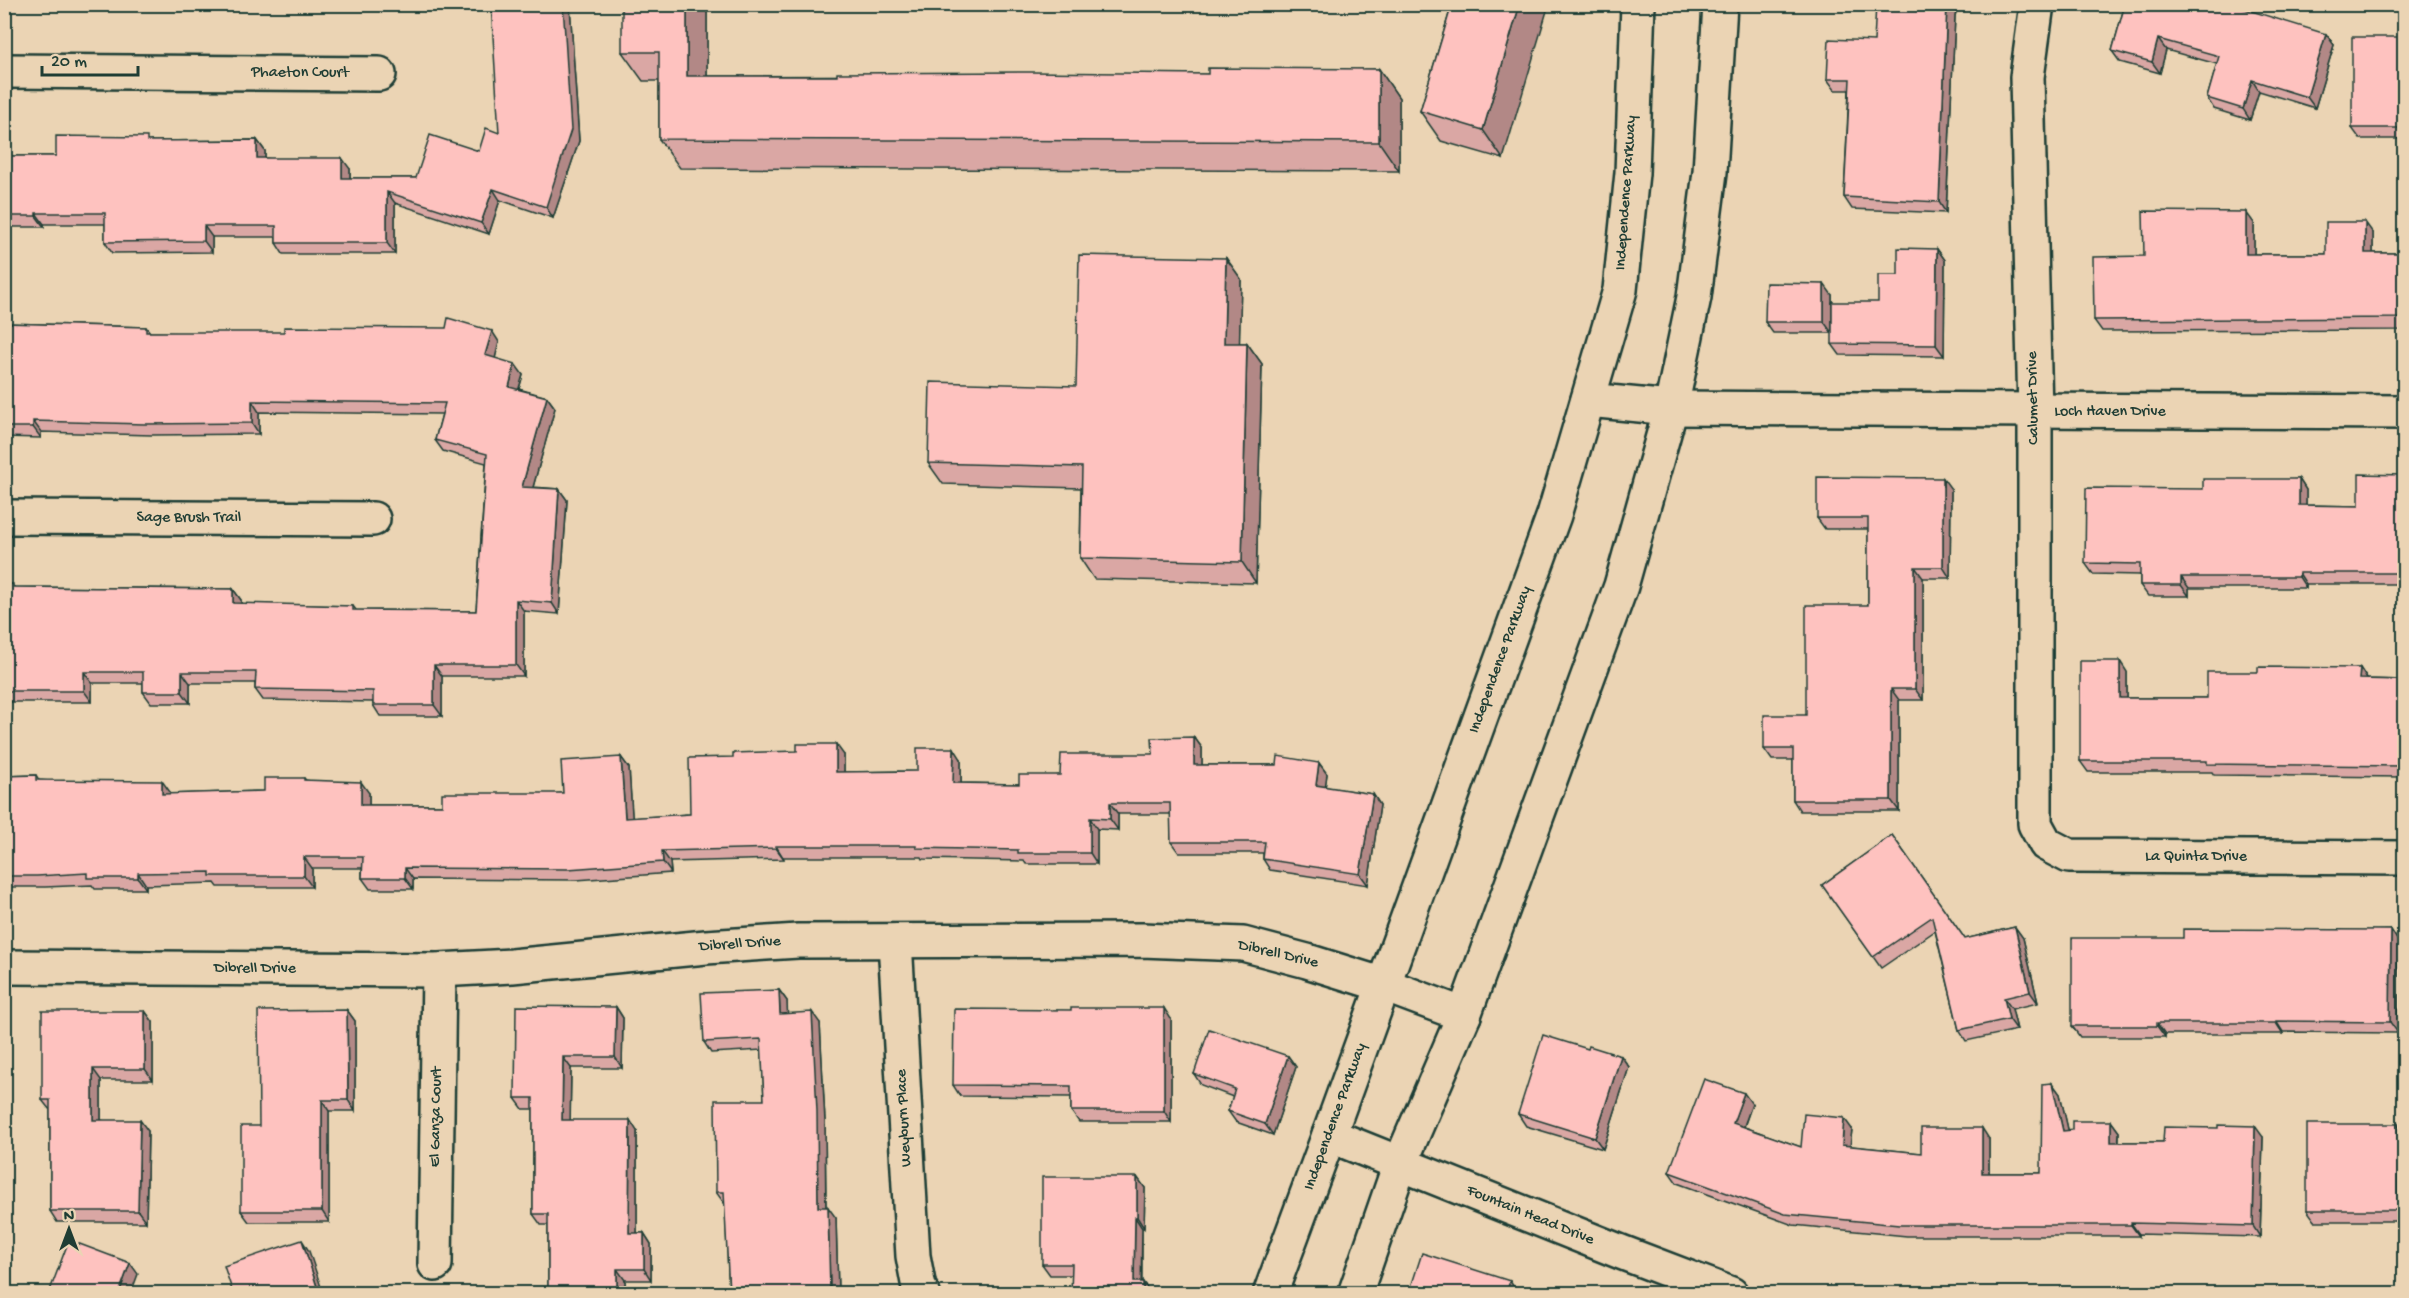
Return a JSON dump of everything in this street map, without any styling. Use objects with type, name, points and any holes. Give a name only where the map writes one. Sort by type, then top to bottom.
[{"type":"street","name":"Independence Parkway","points":[[1269,1293],[1384,985],[1554,515],[1620,290],[1632,173],[1638,4]]},
{"type":"street","points":[[1355,1293],[1400,1164],[1464,1015],[1621,586],[1671,408],[1694,297],[1708,183],[1720,4]]},
{"type":"street","name":"Calumet Drive","points":[[2036,791],[2035,412],[2027,77],[2037,4]]},
{"type":"street","name":"Phaeton Court","points":[[4,71],[379,74]]},
{"type":"street","name":"Loch Haven Drive","points":[[1588,400],[1671,408],[2035,412],[2404,412]]},
{"type":"street","name":"Sage Brush Trail","points":[[4,517],[373,519]]},
{"type":"street","name":"La Quinta Drive","points":[[2036,791],[2035,824],[2046,844],[2069,856],[2404,858]]},
{"type":"street","name":"Dibrell Drive","points":[[4,967],[439,970],[512,966],[705,947],[798,941],[1142,940],[1243,945],[1307,961],[1384,985],[1464,1015]]},
{"type":"street","name":"Weyburn Place","points":[[894,941],[913,1256],[919,1288],[923,1293]]},
{"type":"street","name":"El Ganza Court","points":[[435,1264],[439,970]]},
{"type":"street","name":"Fountain Head Drive","points":[[1329,1135],[1621,1252],[1731,1293]]},
{"type":"building","points":[[491,4],[563,4],[571,130],[546,207],[493,189],[481,223],[387,192],[387,243],[276,243],[276,226],[204,226],[204,241],[105,242],[105,213],[36,213],[36,216],[4,216],[4,156],[56,156],[56,136],[147,137],[147,141],[257,140],[257,158],[342,158],[342,178],[416,178],[430,135],[479,151],[486,128],[499,133]]},
{"type":"building","points":[[622,4],[687,4],[687,76],[1031,72],[1208,74],[1208,68],[1379,69],[1379,142],[659,139],[659,52],[622,52]]},
{"type":"building","points":[[1452,4],[1520,4],[1483,130],[1420,111]]},
{"type":"building","points":[[1876,4],[1947,4],[1939,202],[1844,197],[1850,79],[1827,79],[1829,39],[1874,41]]},
{"type":"building","points":[[2125,4],[2229,4],[2326,34],[2307,97],[2252,80],[2243,109],[2207,98],[2219,56],[2158,39],[2152,62],[2112,51]]},
{"type":"building","points":[[2352,37],[2404,37],[2404,128],[2352,128]]},
{"type":"building","points":[[2143,211],[2246,212],[2246,254],[2326,254],[2326,222],[2365,222],[2365,253],[2404,253],[2404,318],[2094,320],[2093,257],[2144,256]]},
{"type":"building","points":[[1898,248],[1937,249],[1936,345],[1832,344],[1832,302],[1878,302],[1878,275],[1898,275]]},
{"type":"building","points":[[1079,255],[1226,258],[1224,343],[1247,343],[1242,562],[1080,558],[1082,467],[928,463],[930,382],[1076,386]]},
{"type":"building","points":[[1766,283],[1824,284],[1824,322],[1765,322]]},
{"type":"building","points":[[448,318],[492,331],[485,355],[515,364],[509,387],[547,397],[522,487],[559,489],[552,603],[516,600],[516,665],[434,665],[434,705],[373,705],[373,691],[255,689],[256,672],[182,672],[182,692],[143,692],[143,672],[84,672],[84,691],[4,691],[4,584],[13,584],[13,587],[233,589],[233,603],[353,606],[353,610],[476,611],[487,454],[435,440],[445,403],[252,401],[252,423],[144,424],[33,421],[33,427],[4,427],[4,323],[146,327],[146,332],[284,332],[284,327],[446,328]]},
{"type":"building","points":[[2359,474],[2404,475],[2404,573],[2299,573],[2299,577],[2181,577],[2181,585],[2140,585],[2140,564],[2085,563],[2086,488],[2203,489],[2203,479],[2299,479],[2299,505],[2359,506]]},
{"type":"building","points":[[1817,477],[1943,478],[1943,567],[1915,567],[1915,689],[1891,689],[1891,800],[1793,800],[1793,749],[1764,749],[1764,715],[1806,715],[1806,605],[1868,605],[1868,518],[1817,518]]},
{"type":"building","points":[[2080,661],[2120,661],[2120,698],[2207,698],[2207,672],[2258,672],[2258,667],[2360,668],[2359,679],[2404,680],[2404,766],[2207,764],[2207,761],[2080,761]]},
{"type":"building","points":[[1194,737],[1194,765],[1277,765],[1278,756],[1319,763],[1316,785],[1373,794],[1360,874],[1263,859],[1265,842],[1171,842],[1170,803],[1110,803],[1110,819],[1090,818],[1090,853],[1018,853],[1018,850],[916,848],[916,846],[776,846],[776,848],[662,851],[663,862],[568,869],[405,868],[405,878],[362,878],[363,857],[304,857],[304,876],[210,876],[210,872],[138,873],[138,878],[87,878],[87,873],[4,876],[4,776],[36,775],[36,780],[162,781],[162,794],[264,791],[264,778],[304,778],[304,780],[361,782],[361,805],[442,805],[442,793],[563,793],[561,761],[621,757],[625,818],[690,814],[689,758],[733,757],[733,753],[797,751],[797,744],[836,744],[836,772],[917,771],[917,748],[954,748],[953,783],[1019,784],[1019,775],[1060,775],[1061,754],[1153,754],[1152,738]]},
{"type":"building","points":[[1892,835],[1965,939],[2015,927],[2030,992],[2004,998],[2009,1019],[1959,1030],[1932,917],[1873,957],[1822,885]]},
{"type":"building","points":[[2183,929],[2391,930],[2390,1022],[2276,1021],[2276,1023],[2157,1023],[2157,1026],[2072,1026],[2072,938],[2183,938]]},
{"type":"building","points":[[779,990],[780,1014],[812,1012],[817,1111],[818,1207],[828,1207],[830,1293],[729,1293],[724,1192],[716,1192],[715,1100],[764,1100],[761,1039],[704,1042],[701,993]]},
{"type":"building","points":[[516,1006],[616,1007],[615,1057],[563,1057],[562,1120],[630,1120],[629,1233],[644,1233],[644,1269],[617,1269],[617,1293],[548,1293],[548,1214],[533,1214],[533,1098],[515,1098]]},
{"type":"building","points":[[1071,1008],[1164,1008],[1164,1111],[1071,1111],[1071,1086],[953,1085],[954,1009],[1071,1010]]},
{"type":"building","points":[[347,1010],[348,1100],[322,1100],[322,1211],[241,1211],[241,1126],[259,1126],[258,1011]]},
{"type":"building","points":[[42,1011],[145,1011],[145,1069],[93,1069],[93,1120],[140,1120],[138,1211],[50,1211],[50,1100],[42,1100]]},
{"type":"building","points":[[1209,1029],[1288,1056],[1265,1124],[1228,1111],[1235,1089],[1194,1074]]},
{"type":"building","points":[[1543,1035],[1588,1049],[1589,1046],[1621,1056],[1595,1138],[1518,1114]]},
{"type":"building","points":[[1704,1079],[1744,1093],[1733,1123],[1801,1147],[1804,1114],[1844,1118],[1842,1145],[1921,1153],[1921,1128],[1982,1128],[1982,1173],[2041,1173],[2042,1084],[2052,1083],[2063,1131],[2072,1130],[2072,1121],[2111,1121],[2111,1142],[2163,1142],[2164,1127],[2255,1126],[2253,1226],[2131,1223],[2131,1225],[1899,1225],[1785,1214],[1669,1172]]},
{"type":"building","points":[[2307,1124],[2398,1124],[2398,1210],[2307,1210]]},
{"type":"building","points":[[1042,1177],[1137,1177],[1134,1282],[1143,1282],[1143,1293],[1071,1293],[1072,1264],[1042,1264]]},
{"type":"building","points":[[69,1240],[130,1263],[119,1293],[49,1293]]},
{"type":"building","points":[[302,1240],[319,1293],[233,1293],[224,1266]]},
{"type":"building","points":[[1422,1253],[1510,1281],[1506,1293],[1409,1293]]}]
